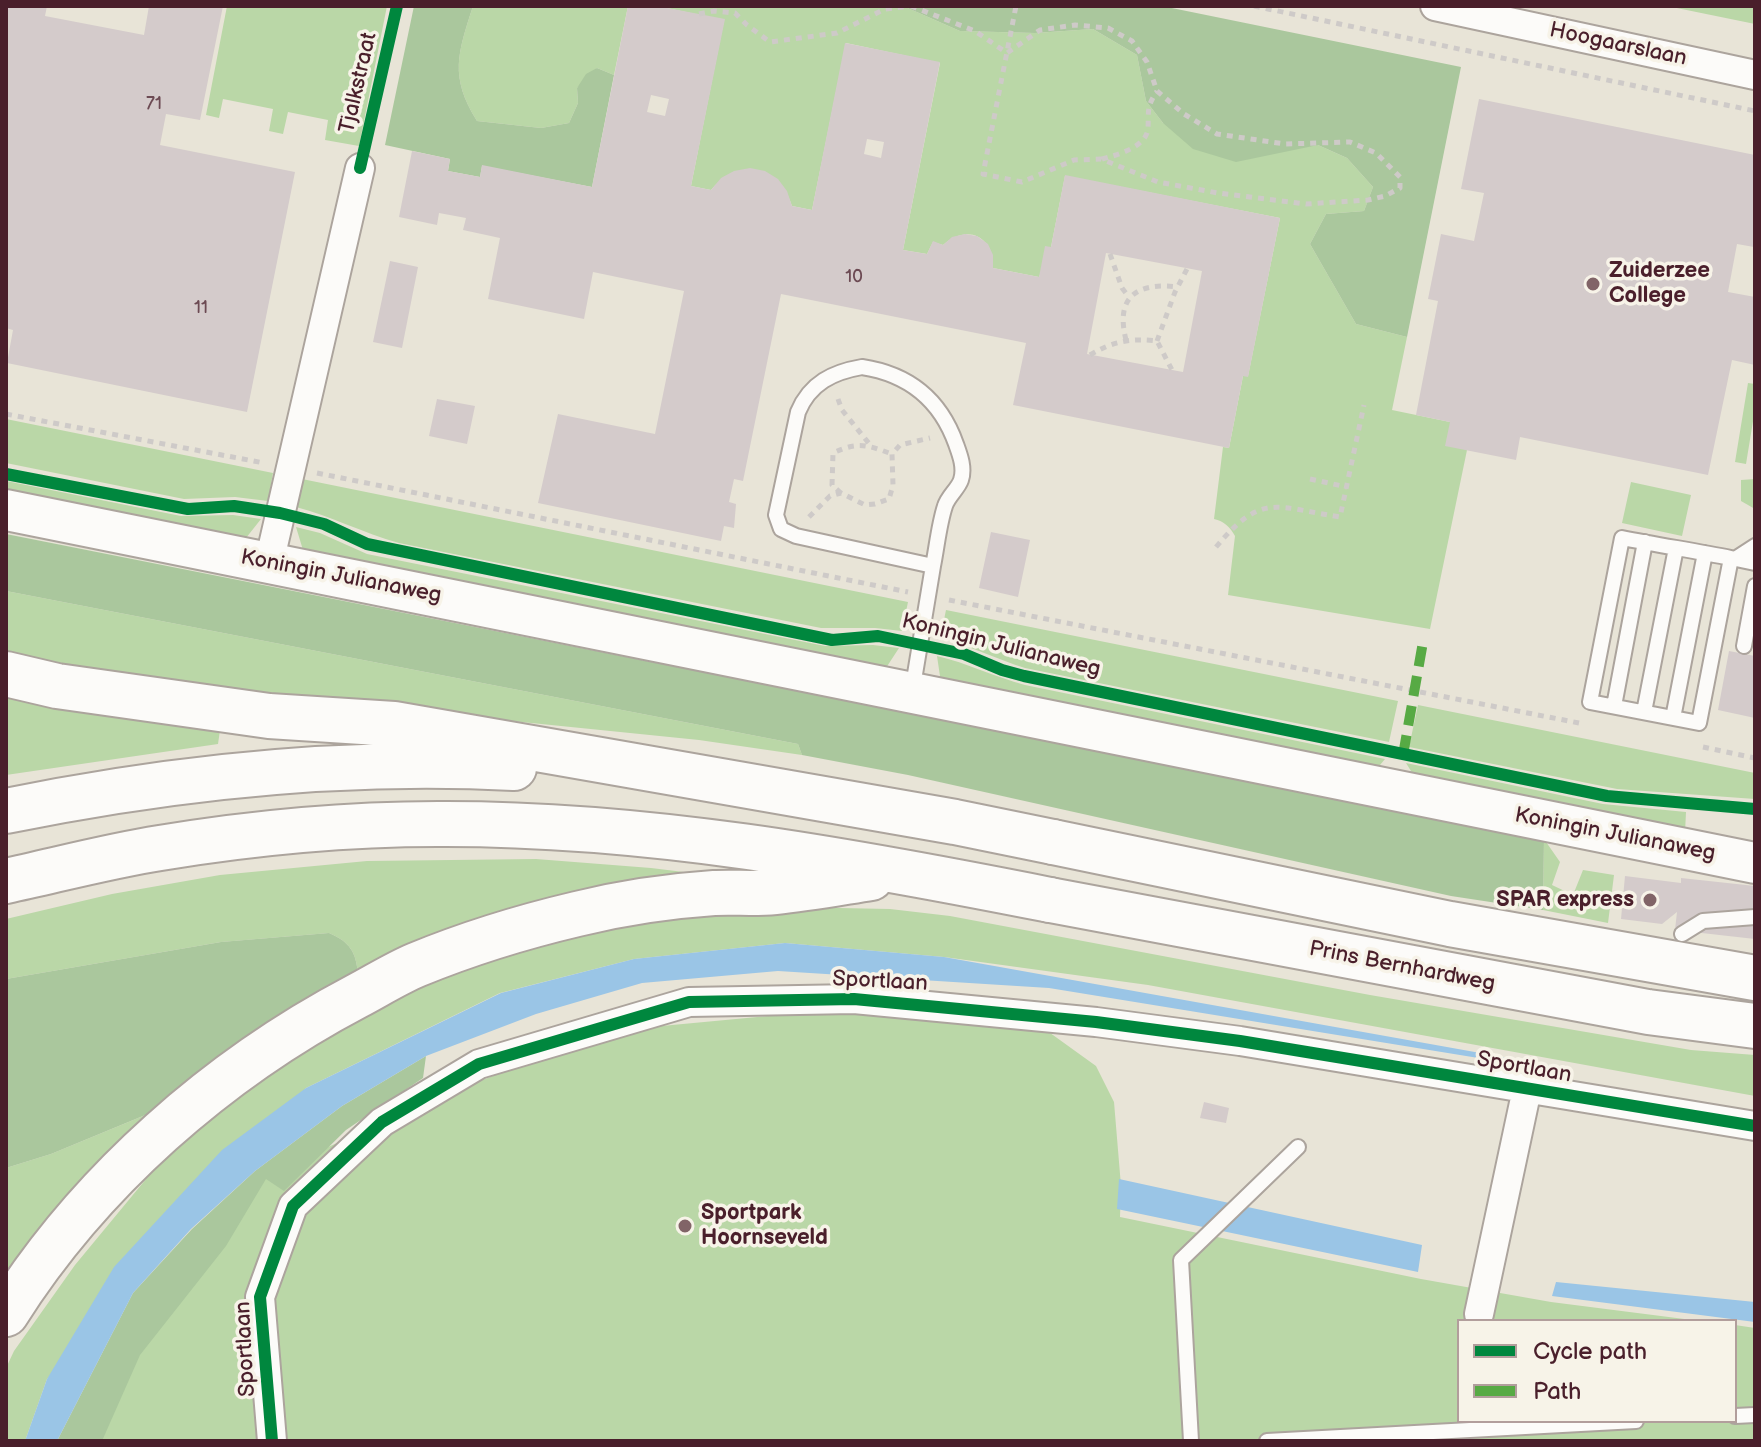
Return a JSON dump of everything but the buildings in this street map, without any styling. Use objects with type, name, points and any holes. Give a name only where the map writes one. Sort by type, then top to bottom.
[{"type":"main road","name":"Koningin Julianaweg","points":[[6,510],[1755,863]]},
{"type":"main road","points":[[6,674],[57,686],[269,716],[394,724],[955,822],[1320,898],[1755,978]]},
{"type":"main road","points":[[6,811],[72,798],[302,768],[492,767],[736,785]]},
{"type":"main road","name":"Prins Bernhardweg","points":[[6,881],[174,846],[276,833],[437,824],[550,827],[665,835],[790,851],[1648,1012],[1755,1026]]},
{"type":"main road","points":[[6,1314],[24,1285],[72,1225],[146,1146],[183,1112],[225,1079],[300,1029],[413,966],[479,942],[577,914],[649,900],[713,893],[773,892],[909,872]]},
{"type":"main road","points":[[1633,957],[1682,934]]},
{"type":"street","name":"Hoogaarslaan","points":[[1435,6],[1473,10],[1755,75]]},
{"type":"street","name":"Tjalkstraat","points":[[269,563],[360,168]]},
{"type":"street","name":"Sportlaan","points":[[272,1441],[260,1297],[293,1206],[382,1122],[479,1064],[689,1002],[854,999],[1096,1022],[1240,1041],[1755,1126]]},
{"type":"street","points":[[1479,1314],[1527,1089]]},
{"type":"lane","name":"Koningin Julianaweg","points":[[849,369],[884,370],[934,402],[949,426],[962,462],[961,481],[951,492],[945,506],[911,692]]},
{"type":"lane","points":[[849,369],[839,370],[822,380],[804,397],[776,515],[781,529],[796,536],[933,566]]},
{"type":"lane","points":[[1755,546],[1733,559],[1699,723],[1590,702],[1622,538],[1705,553],[1733,559],[1755,563]]},
{"type":"lane","points":[[1614,706],[1645,542]]},
{"type":"lane","points":[[1644,712],[1676,548]]},
{"type":"lane","points":[[1673,718],[1705,553]]},
{"type":"lane","points":[[1744,646],[1755,586]]},
{"type":"lane","points":[[1682,934],[1703,921],[1755,917]]},
{"type":"lane","points":[[1191,1441],[1181,1260],[1298,1147]]},
{"type":"lane","points":[[1267,1441],[1599,1423]]},
{"type":"path","points":[[699,14],[714,11],[735,13],[770,42],[837,33],[885,9],[910,6],[975,31],[1007,53]]},
{"type":"path","points":[[1016,6],[983,174],[1022,182],[1074,160],[1118,155],[1145,139],[1149,104],[1157,91]]},
{"type":"path","points":[[1254,6],[1755,111]]},
{"type":"path","points":[[1007,53],[1040,30],[1075,25],[1108,28],[1132,41],[1147,62],[1157,91],[1184,114],[1217,134],[1285,144],[1350,142],[1376,153],[1400,177],[1400,188],[1368,200],[1306,204],[1158,182],[1101,159]]},
{"type":"path","points":[[1110,254],[1122,288],[1129,297]]},
{"type":"path","points":[[1172,370],[1157,341],[1187,269]]},
{"type":"path","points":[[1126,340],[1123,315],[1124,304],[1129,297],[1151,287],[1179,287]]},
{"type":"path","points":[[1090,355],[1107,344],[1126,340],[1157,341]]},
{"type":"path","points":[[849,369],[838,391],[838,399],[842,410],[872,447]]},
{"type":"path","points":[[1216,547],[1244,517],[1261,507],[1340,517],[1364,405]]},
{"type":"path","points":[[6,414],[1585,724]]},
{"type":"path","points":[[892,454],[872,447],[851,445],[833,453],[832,485],[865,505],[889,499],[893,485],[892,454],[900,445],[918,439],[945,439],[957,447]]},
{"type":"path","points":[[1310,479],[1347,487]]},
{"type":"path","points":[[796,536],[809,516],[830,496],[841,493]]},
{"type":"path","points":[[1693,745],[1755,758]]},
{"type":"green space","points":[[227,6],[387,6],[359,146],[325,140],[328,120],[288,112],[283,134],[269,131],[273,109],[223,99],[219,118],[206,115]]},
{"type":"green space","points":[[414,6],[473,6],[460,51],[459,77],[462,91],[477,121],[541,128],[569,123],[578,103],[577,88],[586,74],[597,68],[614,75],[592,187],[482,166],[480,177],[448,171],[450,159],[385,145]]},
{"type":"green space","points":[[473,6],[628,6],[614,75],[597,68],[577,88],[578,103],[569,123],[541,128],[477,121],[462,91],[459,77],[460,51]]},
{"type":"green space","points":[[657,6],[903,6],[960,31],[1035,33],[1093,29],[1137,55],[1146,101],[1163,123],[1318,145],[1347,158],[1373,187],[1364,211],[1326,214],[1310,244],[1356,324],[1407,337],[1392,410],[1450,422],[1467,450],[1430,629],[1228,595],[1235,536],[1226,525],[1214,519],[1223,447],[1229,448],[1243,376],[1248,376],[1280,218],[1065,176],[1051,247],[1039,277],[993,268],[989,248],[977,236],[969,234],[943,245],[933,242],[927,254],[903,250],[940,63],[846,43],[812,210],[792,206],[778,182],[757,170],[734,173],[711,190],[691,186],[724,20]]},
{"type":"green space","points":[[903,6],[1162,6],[1461,67],[1407,337],[1356,324],[1310,244],[1326,214],[1364,211],[1373,187],[1347,158],[1318,145],[1236,162],[1193,149],[1163,123],[1146,101],[1137,55],[1093,29],[1035,33],[960,31]]},
{"type":"green space","points":[[1667,6],[1755,6],[1755,24]]},
{"type":"green space","points":[[1748,383],[1755,384],[1755,409],[1746,464],[1735,462]]},
{"type":"green space","points":[[6,419],[273,473],[268,501],[235,497],[184,499],[6,463]]},
{"type":"green space","points":[[302,479],[908,602],[902,631],[821,628],[399,543],[296,507]]},
{"type":"green space","points":[[1755,479],[1755,509],[1741,501],[1741,480]]},
{"type":"green space","points":[[6,481],[181,516],[233,515],[261,519],[246,538],[6,494]]},
{"type":"green space","points":[[1631,482],[1691,495],[1682,536],[1622,523]]},
{"type":"green space","points":[[296,527],[320,533],[367,554],[825,646],[899,648],[884,671],[303,550]]},
{"type":"green space","points":[[6,534],[1544,839],[1543,910],[1451,896],[908,775],[802,755],[798,744],[6,591]]},
{"type":"green space","points":[[6,591],[798,744],[802,755],[699,740],[275,697],[6,657]]},
{"type":"green space","points":[[946,610],[1398,701],[1389,742],[1025,668],[940,639]]},
{"type":"green space","points":[[937,656],[1025,685],[1385,759],[1375,771],[941,683]]},
{"type":"green space","points":[[6,688],[220,730],[218,744],[6,775]]},
{"type":"green space","points":[[1418,705],[1755,773],[1755,799],[1617,789],[1409,747]]},
{"type":"green space","points":[[1406,763],[1603,804],[1686,812],[1685,833],[1416,779]]},
{"type":"green space","points":[[1544,839],[1560,862],[1552,885],[1573,895],[1583,870],[1614,875],[1608,923],[1543,910]]},
{"type":"green space","points":[[536,859],[733,878],[358,974],[351,949],[329,933],[221,942],[6,979],[6,919],[112,894],[220,875],[367,861]]},
{"type":"green space","points":[[788,907],[890,909],[950,916],[1370,995],[1691,1050],[1755,1055],[1755,1096],[1148,985],[944,957],[785,943],[634,959],[500,993],[306,1088],[47,1379],[25,1441],[6,1441],[6,1368],[14,1351],[75,1265],[156,1167],[254,1079],[394,997],[481,961],[583,932],[698,912]]},
{"type":"green space","points":[[329,933],[351,949],[358,974],[155,1111],[51,1154],[6,1168],[6,979],[221,942]]},
{"type":"green space","name":"Sportpark Hoornseveld","points":[[821,1011],[1046,1030],[1096,1066],[1114,1102],[1121,1186],[1120,1217],[1421,1279],[1551,1302],[1684,1319],[1457,1319],[1457,1423],[1737,1423],[1737,1325],[1755,1328],[1755,1441],[64,1441],[258,1178],[450,1093],[548,1054],[651,1027]]},
{"type":"green space","points":[[426,1056],[423,1078],[346,1130],[284,1191],[266,1179],[226,1246],[140,1355],[102,1441],[57,1441],[133,1293],[192,1229],[255,1171],[342,1106]]},
{"type":"green space","points":[[155,1111],[6,1278],[6,1168],[51,1154]]},
{"type":"water","points":[[785,943],[944,957],[1553,1066],[1552,1070],[1049,988],[778,971],[642,983],[536,1014],[426,1056],[342,1106],[255,1171],[191,1229],[133,1293],[57,1441],[25,1441],[47,1379],[114,1267],[222,1150],[306,1088],[501,993],[634,959]]},
{"type":"water","points":[[1119,1179],[1422,1245],[1418,1272],[1117,1209]]},
{"type":"water","points":[[1556,1282],[1755,1302],[1755,1322],[1737,1319],[1552,1296]]},
{"type":"marked path","points":[[1403,755],[1423,642]]},
{"type":"cycle path","points":[[360,168],[397,6]]},
{"type":"cycle path","points":[[6,474],[188,509],[234,506],[280,513],[324,524],[367,544],[832,640],[878,636],[964,654],[1024,676],[1607,796],[1755,809]]},
{"type":"cycle path","points":[[272,1441],[260,1297],[293,1206],[382,1122],[479,1064],[689,1002],[854,999],[1096,1022],[1240,1041],[1755,1126]]},
{"type":"place","name":"Zuiderzee College","points":[[1593,284]]},
{"type":"place","name":"SPAR express","points":[[1650,900]]},
{"type":"place","name":"Sportpark Hoornseveld","points":[[685,1226]]}]
